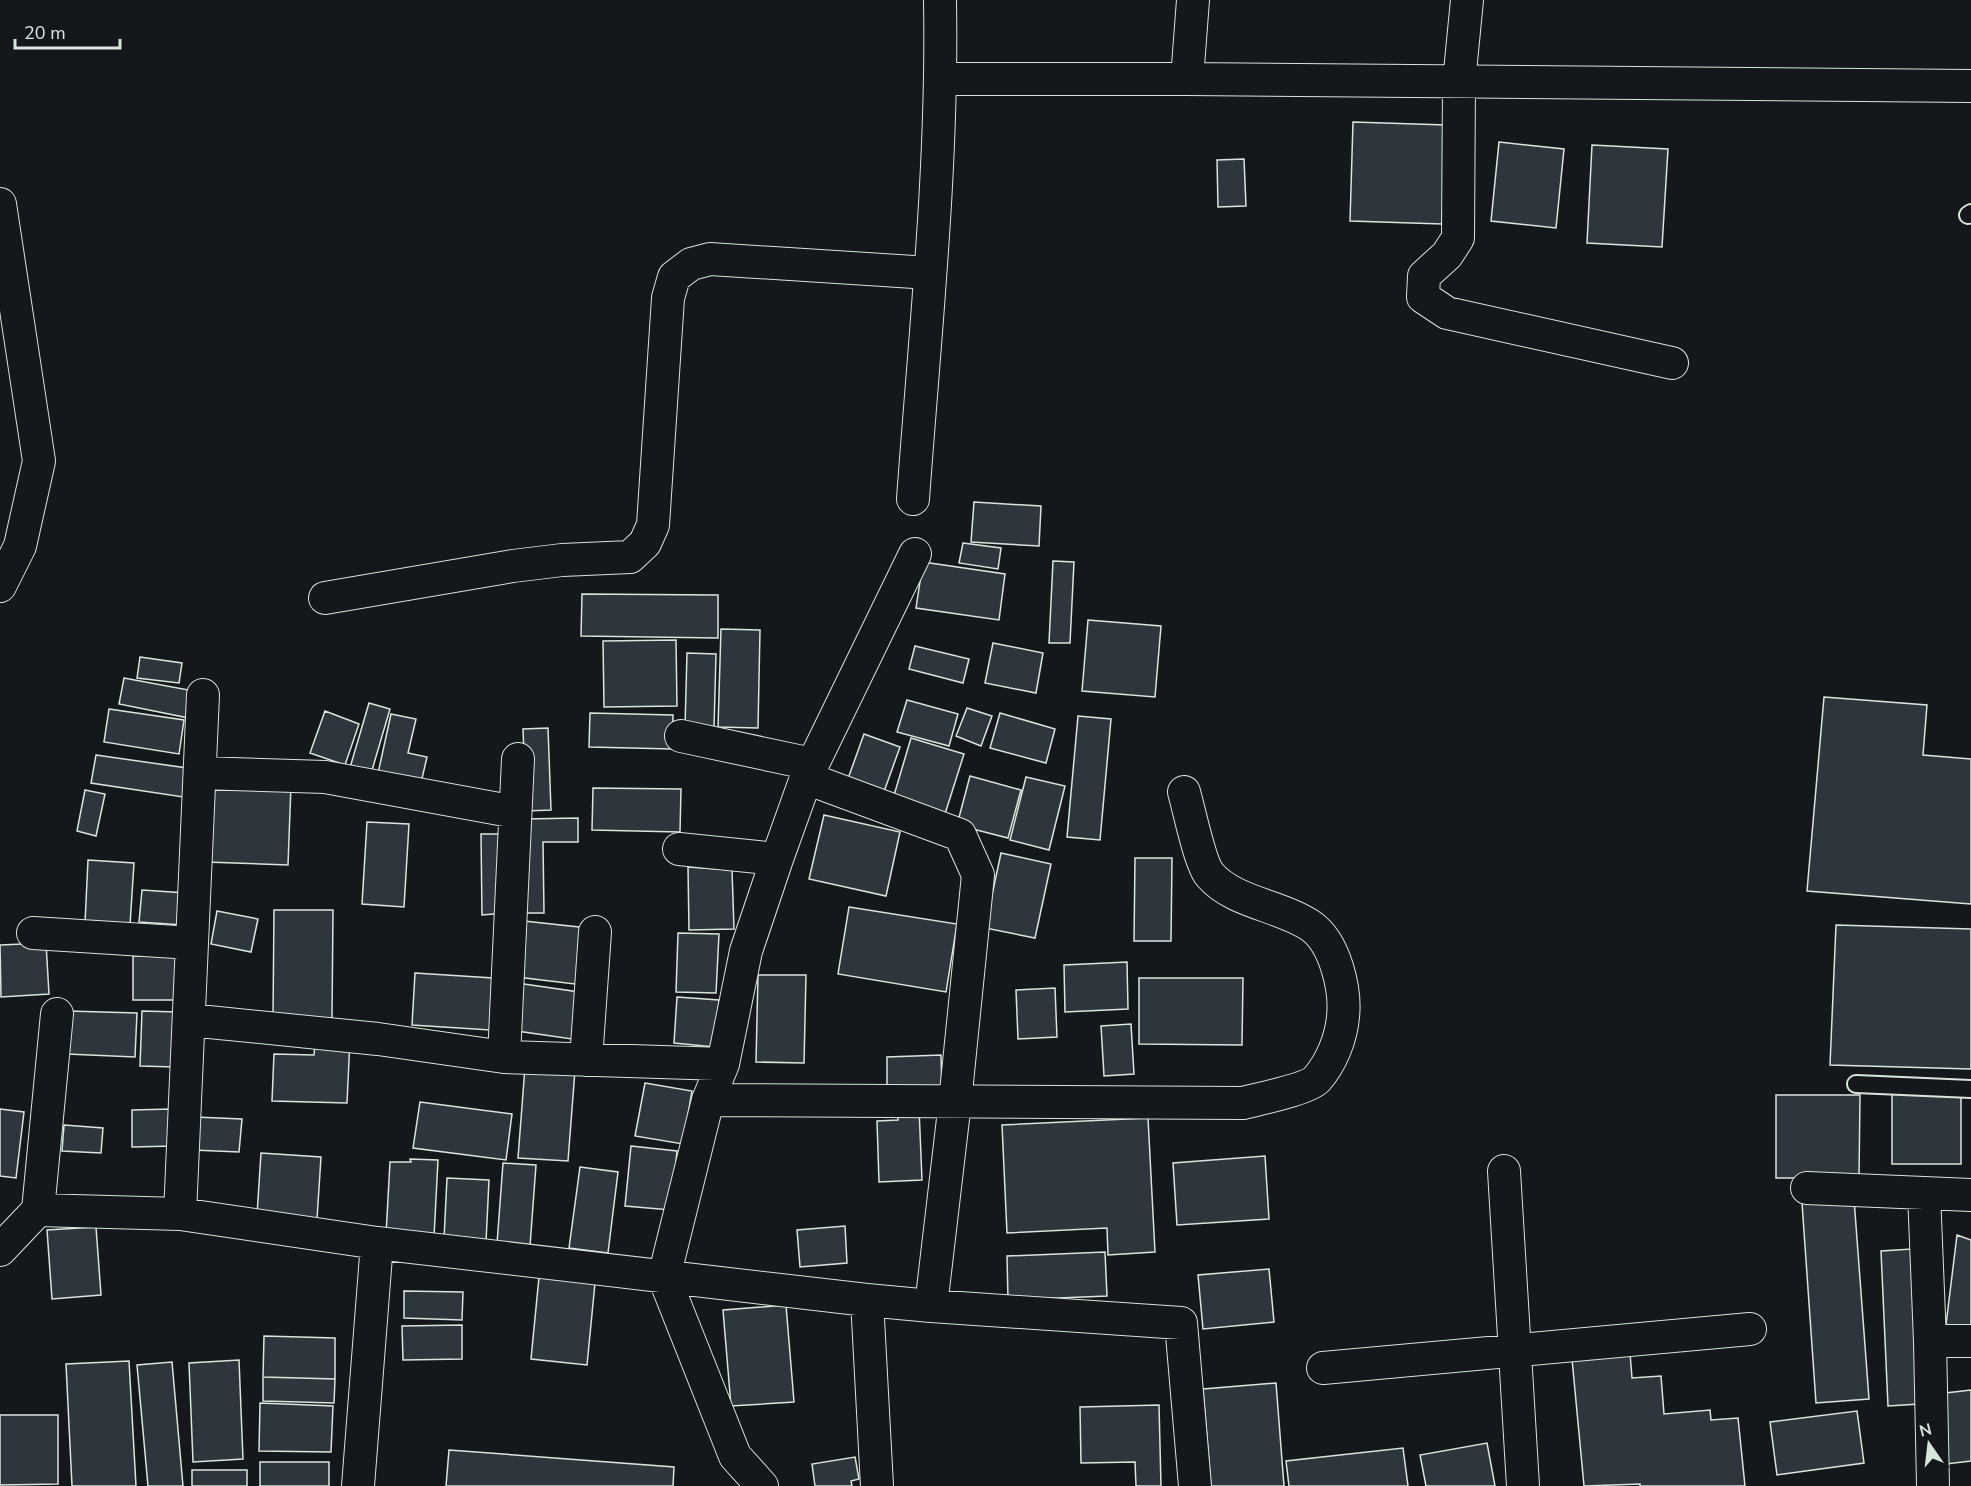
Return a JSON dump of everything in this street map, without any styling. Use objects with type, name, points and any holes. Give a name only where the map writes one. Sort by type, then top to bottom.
[{"type":"street","points":[[913,499],[930,273],[941,79],[940,0]]},
{"type":"street","points":[[1187,79],[1193,0]]},
{"type":"street","points":[[1467,0],[1459,82],[1458,238],[1447,255],[1424,276],[1423,297],[1447,313],[1672,363]]},
{"type":"street","points":[[941,79],[1971,86]]},
{"type":"street","points":[[0,204],[39,461],[20,546],[0,586]]},
{"type":"street","points":[[325,598],[513,566],[630,557],[645,543],[653,525],[668,298],[674,277],[691,264],[710,259],[930,273]]},
{"type":"street","points":[[762,1486],[735,1456],[664,1277],[708,1100],[723,1064],[746,951],[777,859],[809,771],[915,554]]},
{"type":"street","points":[[180,1214],[203,695]]},
{"type":"street","points":[[681,736],[809,771],[960,835],[978,875],[931,1306]]},
{"type":"street","points":[[504,1056],[518,759]]},
{"type":"street","points":[[200,773],[325,777],[515,812]]},
{"type":"street","points":[[708,1100],[1244,1103],[1281,1094],[1315,1081],[1335,1052],[1343,1017],[1340,980],[1331,948],[1312,927],[1281,911],[1225,889],[1208,873],[1184,792]]},
{"type":"street","points":[[679,849],[777,859]]},
{"type":"street","points":[[586,1060],[595,932]]},
{"type":"street","points":[[33,933],[192,943]]},
{"type":"street","points":[[0,1250],[38,1210],[57,1014]]},
{"type":"street","points":[[189,1020],[378,1039],[504,1056],[723,1064]]},
{"type":"street","points":[[1504,1171],[1523,1486]]},
{"type":"street","points":[[1807,1188],[1971,1195]]},
{"type":"street","points":[[1924,1193],[1933,1486]]},
{"type":"street","points":[[38,1210],[180,1214],[377,1243],[867,1300],[1181,1323],[1195,1486]]},
{"type":"street","points":[[358,1486],[377,1243]]},
{"type":"street","points":[[867,1300],[877,1486]]},
{"type":"street","points":[[1323,1368],[1750,1329]]},
{"type":"street","points":[[1930,1341],[1971,1341]]},
{"type":"lane","points":[[1856,1084],[1971,1089]]},
{"type":"building","points":[[1353,122],[1446,125],[1442,224],[1350,221]]},
{"type":"building","points":[[1499,142],[1564,149],[1556,228],[1491,221]]},
{"type":"building","points":[[1592,145],[1668,149],[1662,247],[1587,243]]},
{"type":"building","points":[[1244,159],[1246,206],[1218,207],[1217,160]]},
{"type":"building","points":[[974,502],[1041,506],[1039,546],[971,542]]},
{"type":"building","points":[[963,543],[1001,548],[998,569],[959,563]]},
{"type":"building","points":[[1053,561],[1074,562],[1070,643],[1049,643]]},
{"type":"building","points":[[923,562],[1005,574],[999,620],[916,608]]},
{"type":"building","points":[[582,594],[718,595],[718,638],[581,636]]},
{"type":"building","points":[[1088,620],[1161,626],[1155,697],[1082,691]]},
{"type":"building","points":[[721,629],[760,630],[758,728],[718,727]]},
{"type":"building","points":[[676,640],[677,706],[604,707],[603,641]]},
{"type":"building","points":[[993,643],[1043,653],[1036,693],[985,683]]},
{"type":"building","points":[[915,646],[969,659],[963,683],[909,669]]},
{"type":"building","points":[[687,653],[716,654],[714,728],[685,727]]},
{"type":"building","points":[[140,657],[182,663],[179,683],[137,678]]},
{"type":"building","points":[[124,678],[194,691],[189,718],[119,704]]},
{"type":"building","points":[[1824,697],[1927,705],[1923,755],[1971,759],[1971,904],[1807,891]]},
{"type":"building","points":[[907,700],[958,714],[949,746],[897,732]]},
{"type":"building","points":[[369,703],[390,709],[370,777],[349,771]]},
{"type":"building","points":[[967,708],[992,716],[981,746],[956,736]]},
{"type":"building","points":[[109,709],[184,720],[179,754],[104,742]]},
{"type":"building","points":[[325,711],[359,724],[345,765],[310,753]]},
{"type":"building","points":[[590,713],[673,715],[672,749],[589,747]]},
{"type":"building","points":[[1000,713],[1055,729],[1046,763],[990,748]]},
{"type":"building","points":[[391,714],[416,719],[408,753],[427,757],[420,787],[377,778]]},
{"type":"building","points":[[1078,716],[1111,719],[1100,840],[1067,837]]},
{"type":"building","points":[[548,728],[551,810],[526,811],[523,729]]},
{"type":"building","points":[[864,734],[900,747],[881,800],[845,787]]},
{"type":"building","points":[[911,738],[964,754],[944,817],[892,802]]},
{"type":"building","points":[[96,755],[187,768],[183,797],[91,783]]},
{"type":"building","points":[[970,776],[1021,790],[1008,838],[957,825]]},
{"type":"building","points":[[1026,777],[1065,786],[1049,850],[1010,840]]},
{"type":"building","points":[[209,783],[291,785],[288,865],[206,862]]},
{"type":"building","points":[[593,788],[681,789],[680,832],[592,830]]},
{"type":"building","points":[[85,790],[105,794],[96,836],[77,831]]},
{"type":"building","points":[[824,815],[900,832],[886,896],[809,879]]},
{"type":"building","points":[[578,818],[578,842],[543,842],[544,913],[524,913],[523,819]]},
{"type":"building","points":[[367,822],[409,824],[404,907],[362,904]]},
{"type":"building","points":[[481,834],[504,834],[506,913],[482,915]]},
{"type":"building","points":[[1001,853],[1051,864],[1035,938],[985,928]]},
{"type":"building","points":[[1135,858],[1172,858],[1171,941],[1134,941]]},
{"type":"building","points":[[88,860],[134,863],[130,925],[85,923]]},
{"type":"building","points":[[688,867],[732,870],[734,929],[689,930]]},
{"type":"building","points":[[142,890],[186,893],[183,925],[139,922]]},
{"type":"building","points":[[849,907],[957,924],[946,992],[838,974]]},
{"type":"building","points":[[274,910],[333,910],[332,1018],[273,1017]]},
{"type":"building","points":[[217,911],[258,919],[251,952],[211,944]]},
{"type":"building","points":[[524,921],[588,928],[583,985],[517,977]]},
{"type":"building","points":[[1836,925],[1971,929],[1971,1069],[1830,1065]]},
{"type":"building","points":[[678,933],[719,934],[716,993],[676,992]]},
{"type":"building","points":[[46,943],[49,994],[1,997],[0,945]]},
{"type":"building","points":[[133,956],[179,956],[179,1000],[133,1000]]},
{"type":"building","points":[[1127,962],[1128,1009],[1065,1012],[1064,965]]},
{"type":"building","points":[[415,973],[493,978],[490,1030],[412,1025]]},
{"type":"building","points":[[758,975],[806,975],[804,1063],[756,1062]]},
{"type":"building","points":[[1139,978],[1243,978],[1242,1045],[1139,1044]]},
{"type":"building","points":[[517,983],[579,992],[572,1039],[510,1030]]},
{"type":"building","points":[[1055,988],[1057,1037],[1018,1039],[1016,990]]},
{"type":"building","points":[[677,997],[719,1000],[715,1047],[674,1043]]},
{"type":"building","points":[[68,1011],[137,1013],[135,1057],[67,1054]]},
{"type":"building","points":[[142,1011],[177,1012],[175,1067],[140,1066]]},
{"type":"building","points":[[1131,1024],[1134,1074],[1104,1076],[1101,1026]]},
{"type":"building","points":[[350,1039],[347,1103],[272,1101],[274,1054],[314,1055],[315,1044]]},
{"type":"building","points":[[941,1055],[942,1091],[887,1093],[887,1057]]},
{"type":"building","points":[[525,1067],[575,1070],[568,1161],[518,1158]]},
{"type":"building","points":[[645,1083],[692,1091],[683,1144],[635,1136]]},
{"type":"building","points":[[1892,1091],[1961,1092],[1961,1164],[1892,1164]]},
{"type":"building","points":[[1776,1095],[1860,1095],[1859,1178],[1776,1178]]},
{"type":"building","points":[[420,1102],[512,1114],[506,1160],[413,1148]]},
{"type":"building","points":[[898,1108],[919,1108],[922,1180],[879,1182],[877,1121],[898,1120]]},
{"type":"building","points":[[0,1109],[24,1112],[16,1178],[0,1176]]},
{"type":"building","points":[[172,1109],[173,1146],[132,1147],[132,1110]]},
{"type":"building","points":[[195,1117],[242,1119],[239,1152],[193,1150]]},
{"type":"building","points":[[1148,1118],[1155,1252],[1108,1255],[1107,1228],[1007,1233],[1002,1125]]},
{"type":"building","points":[[64,1125],[103,1128],[101,1153],[62,1151]]},
{"type":"building","points":[[631,1146],[677,1151],[671,1210],[625,1206]]},
{"type":"building","points":[[261,1153],[321,1157],[317,1219],[257,1215]]},
{"type":"building","points":[[1265,1156],[1269,1219],[1177,1225],[1173,1163]]},
{"type":"building","points":[[410,1159],[438,1160],[434,1237],[386,1235],[390,1162],[411,1162]]},
{"type":"building","points":[[503,1163],[536,1165],[530,1246],[497,1244]]},
{"type":"building","points":[[580,1167],[618,1172],[608,1253],[569,1248]]},
{"type":"building","points":[[447,1178],[489,1180],[486,1242],[444,1239]]},
{"type":"building","points":[[1854,1199],[1869,1399],[1816,1403],[1802,1203]]},
{"type":"building","points":[[845,1226],[847,1263],[800,1267],[797,1230]]},
{"type":"building","points":[[96,1227],[101,1295],[52,1299],[47,1230]]},
{"type":"building","points":[[1957,1235],[1971,1240],[1971,1331],[1945,1333]]},
{"type":"building","points":[[1912,1249],[1919,1404],[1888,1406],[1881,1251]]},
{"type":"building","points":[[1105,1252],[1107,1296],[1008,1300],[1007,1256]]},
{"type":"building","points":[[540,1267],[596,1273],[587,1365],[531,1359]]},
{"type":"building","points":[[1269,1269],[1274,1322],[1203,1329],[1198,1275]]},
{"type":"building","points":[[404,1291],[463,1292],[462,1320],[404,1318]]},
{"type":"building","points":[[786,1305],[794,1402],[731,1406],[723,1310]]},
{"type":"building","points":[[462,1325],[462,1359],[403,1360],[402,1326]]},
{"type":"building","points":[[264,1336],[335,1338],[335,1379],[263,1377]]},
{"type":"building","points":[[1630,1353],[1632,1378],[1661,1376],[1664,1414],[1710,1410],[1711,1420],[1738,1418],[1745,1486],[1640,1486],[1640,1484],[1584,1486],[1572,1359]]},
{"type":"building","points":[[239,1360],[243,1459],[193,1462],[189,1363]]},
{"type":"building","points":[[129,1361],[136,1486],[72,1486],[66,1364]]},
{"type":"building","points":[[172,1362],[183,1486],[148,1486],[137,1365]]},
{"type":"building","points":[[263,1377],[335,1379],[334,1403],[263,1401]]},
{"type":"building","points":[[1276,1383],[1284,1486],[1211,1486],[1203,1389]]},
{"type":"building","points":[[1971,1390],[1971,1461],[1946,1464],[1937,1394]]},
{"type":"building","points":[[260,1403],[333,1406],[331,1452],[259,1451]]},
{"type":"building","points":[[1159,1405],[1161,1486],[1136,1486],[1135,1462],[1081,1463],[1080,1407]]},
{"type":"building","points":[[1857,1411],[1864,1463],[1777,1475],[1770,1422]]},
{"type":"building","points":[[0,1415],[58,1415],[58,1484],[0,1485]]},
{"type":"building","points":[[1487,1443],[1495,1486],[1426,1486],[1420,1455]]},
{"type":"building","points":[[1403,1448],[1408,1486],[1289,1486],[1286,1461]]},
{"type":"building","points":[[449,1450],[674,1467],[673,1486],[446,1486]]},
{"type":"building","points":[[855,1457],[859,1479],[851,1481],[852,1486],[815,1486],[812,1464]]},
{"type":"building","points":[[260,1462],[329,1462],[329,1486],[260,1486]]},
{"type":"building","points":[[192,1470],[247,1470],[247,1486],[192,1486]]}]
